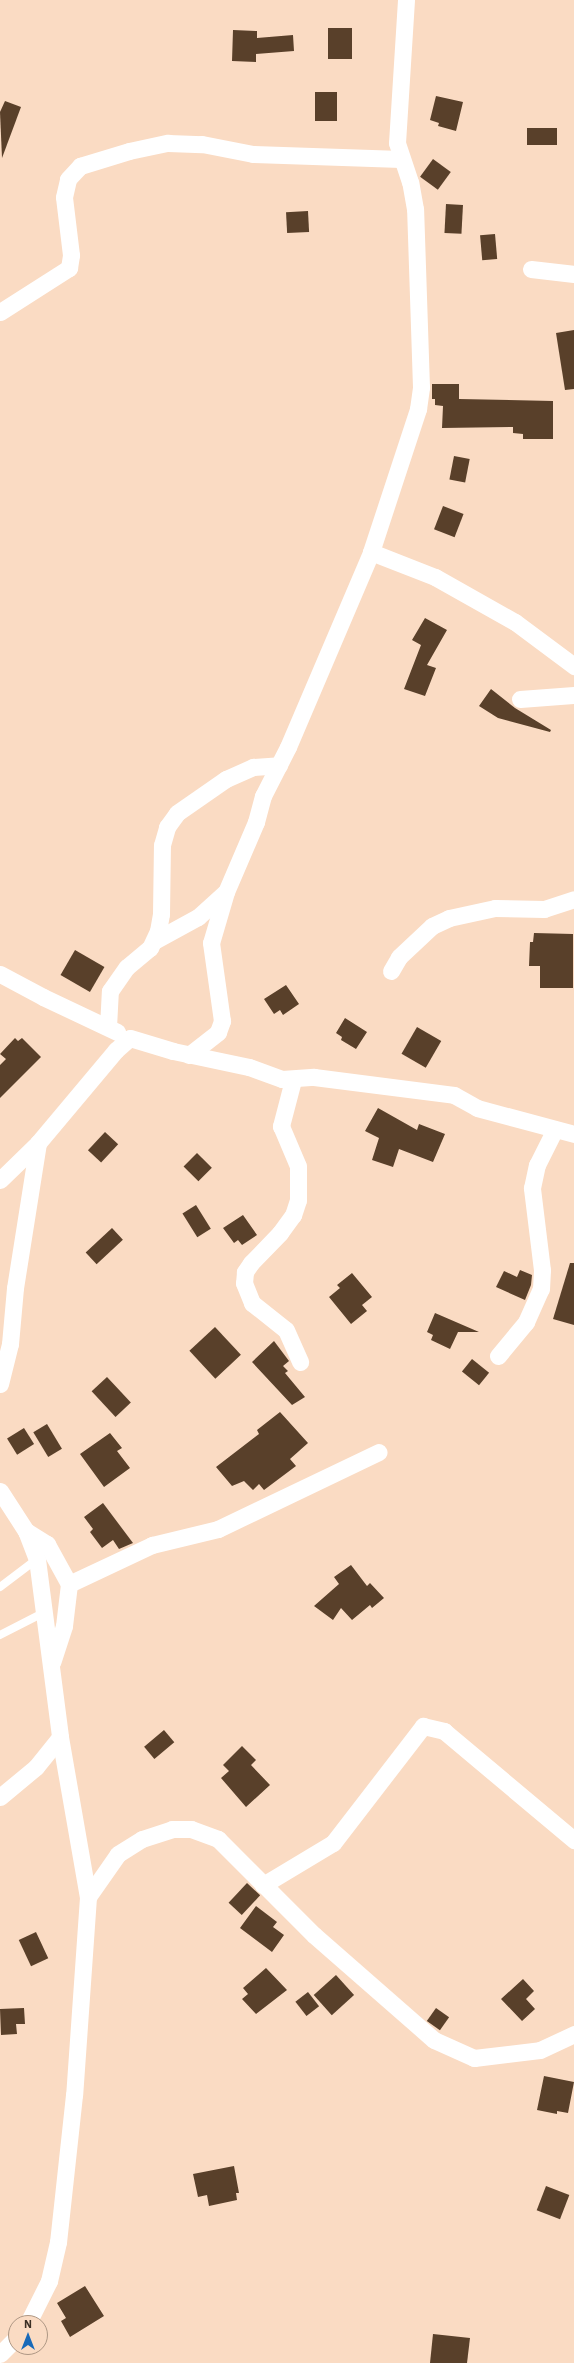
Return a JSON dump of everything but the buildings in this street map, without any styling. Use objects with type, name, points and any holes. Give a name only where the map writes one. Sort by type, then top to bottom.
[{"type":"street","points":[[189,1055],[214,1036],[222,1021],[211,943],[226,892],[256,822],[263,796],[280,765],[370,552],[418,408],[421,387],[415,209],[410,182],[401,159],[397,143],[396,127],[406,0]]},
{"type":"street","points":[[0,312],[69,268],[71,255],[64,197],[68,179],[80,166],[129,151],[168,143],[202,144],[253,154],[401,159]]},
{"type":"street","points":[[531,269],[574,274]]},
{"type":"street","points":[[370,552],[442,580],[515,622],[574,666]]},
{"type":"street","points":[[520,699],[574,695]]},
{"type":"street","points":[[108,1027],[110,991],[127,967],[150,948],[154,941],[161,914],[162,845],[167,827],[177,813],[226,779],[253,767],[280,765]]},
{"type":"street","points":[[154,941],[198,917],[226,892]]},
{"type":"street","points":[[390,971],[399,957],[432,926],[448,918],[495,908],[544,909],[574,899]]},
{"type":"street","points":[[0,974],[130,1038],[189,1055],[249,1067],[282,1079],[293,1080],[314,1077],[434,1091],[454,1095],[477,1108],[574,1134]]},
{"type":"street","points":[[0,1180],[38,1143],[116,1050],[130,1038]]},
{"type":"street","points":[[293,1080],[281,1126],[298,1166],[298,1200],[293,1215],[280,1233],[251,1262],[245,1272],[244,1283],[252,1303],[286,1330],[300,1362]]},
{"type":"street","points":[[498,1356],[526,1322],[541,1289],[542,1270],[532,1188],[537,1165],[555,1129]]},
{"type":"street","points":[[0,1384],[10,1344],[15,1288],[38,1143]]},
{"type":"street","points":[[0,1306],[15,1288]]},
{"type":"street","points":[[69,1584],[152,1545],[218,1529],[379,1452]]},
{"type":"street","points":[[0,1491],[26,1531],[37,1559],[60,1737],[88,1897],[74,2095],[60,2227],[49,2281],[32,2315]]},
{"type":"street","points":[[26,1531],[47,1544],[69,1584],[64,1626],[50,1666]]},
{"type":"street","points":[[263,1885],[333,1842],[423,1726],[444,1731],[574,1840]]},
{"type":"street","points":[[0,1797],[36,1767],[60,1737]]},
{"type":"street","points":[[88,1897],[118,1854],[142,1839],[172,1829],[191,1829],[218,1839],[314,1935],[434,2040],[474,2058],[540,2050],[574,2034]]},
{"type":"street","points":[[0,2354],[8,2346]]},
{"type":"lane","points":[[0,1588],[37,1559]]},
{"type":"lane","points":[[0,1635],[43,1613]]}]
